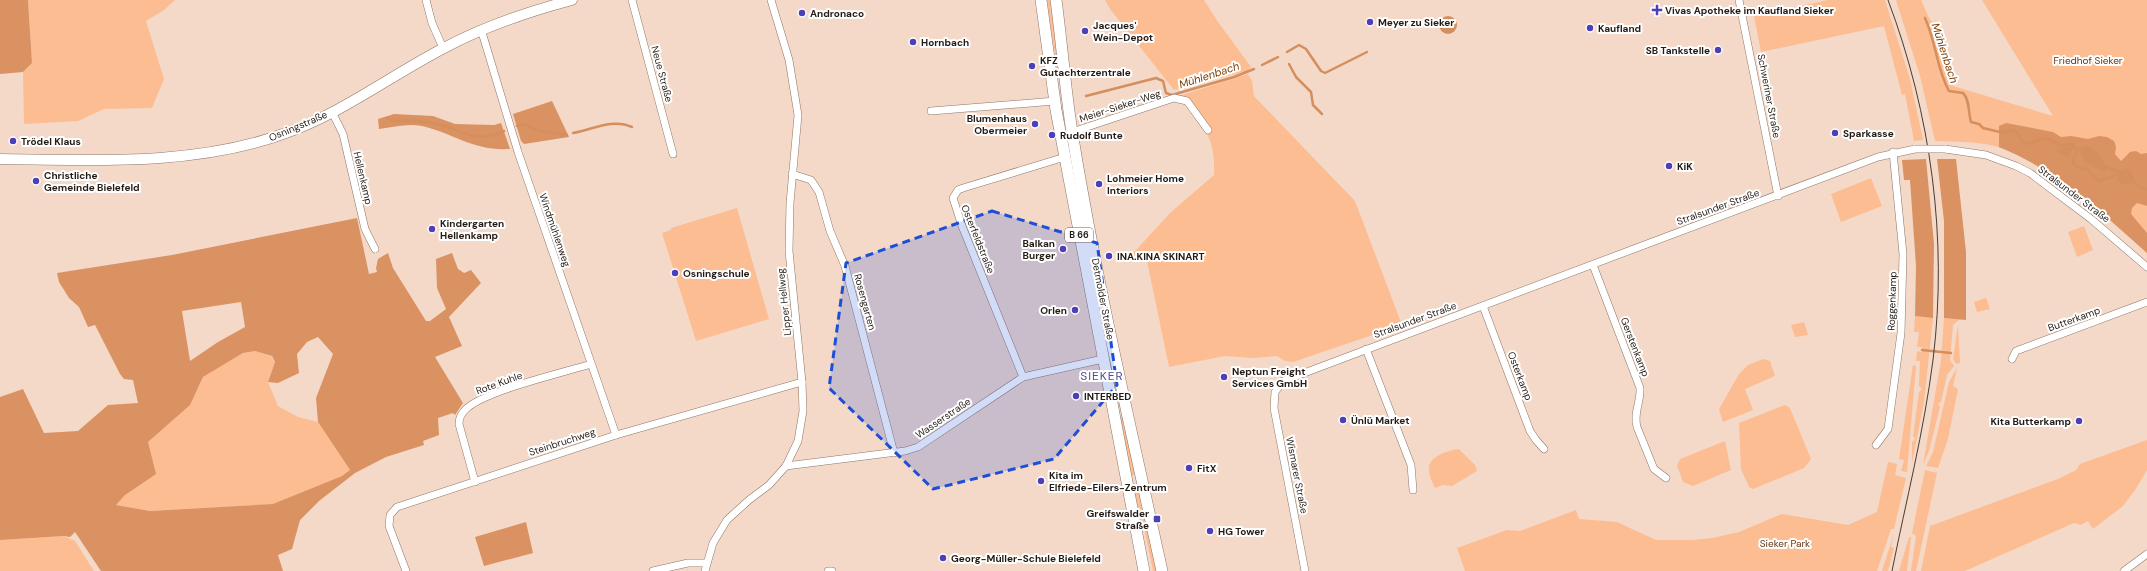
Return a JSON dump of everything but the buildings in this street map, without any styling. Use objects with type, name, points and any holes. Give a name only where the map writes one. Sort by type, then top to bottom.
[{"type":"main road","name":"Osningstraße","points":[[0,159],[124,160],[209,152],[264,141],[332,112],[443,48],[481,29],[572,0]]},
{"type":"main road","name":"Detmolder Straße","points":[[1041,0],[1055,101],[1065,157],[1144,571]]},
{"type":"main road","name":"Detmolder Straße","points":[[1056,0],[1072,132],[1114,356],[1162,571]]},
{"type":"street","points":[[426,0],[432,23],[443,48]]},
{"type":"street","name":"Neue Straße","points":[[632,0],[673,154]]},
{"type":"street","name":"Lipper Hellweg","points":[[705,571],[706,563],[713,543],[727,520],[749,500],[769,485],[786,466],[798,440],[803,411],[802,382],[789,251],[792,174],[798,128],[797,102],[789,60],[771,0]]},
{"type":"street","name":"Schweriner Straße","points":[[1739,0],[1778,196]]},
{"type":"street","name":"Windmühlenweg","points":[[481,29],[518,152],[616,435]]},
{"type":"street","name":"Meier-Sieker-Weg","points":[[1072,132],[1174,98],[1186,101],[1208,130]]},
{"type":"street","points":[[931,110],[1055,101]]},
{"type":"street","name":"Hellenkamp","points":[[332,112],[343,134],[365,229],[375,248]]},
{"type":"street","name":"Stralsunder Straße","points":[[1279,384],[1290,377],[1593,265],[1706,220],[1778,196],[1893,152],[1914,149],[1945,149],[1986,155],[2030,173],[2092,219],[2147,267]]},
{"type":"street","name":"Roggenkamp","points":[[1876,445],[1888,429],[1901,333],[1903,254],[1893,152]]},
{"type":"street","name":"Osterfeldstraße","points":[[1023,377],[962,226],[953,198],[958,190],[963,188],[1065,157]]},
{"type":"street","name":"Rosengarten","points":[[792,174],[811,180],[819,192],[830,231],[845,266],[894,454]]},
{"type":"street","name":"Gerstenkamp","points":[[1593,265],[1640,388],[1641,395],[1635,420],[1637,427],[1654,469],[1666,478]]},
{"type":"street","name":"Butterkamp","points":[[2012,359],[2016,351],[2147,302]]},
{"type":"street","name":"Osterkamp","points":[[1483,306],[1530,430],[1544,449]]},
{"type":"street","points":[[1366,349],[1410,465],[1413,490]]},
{"type":"street","name":"Wasserstraße","points":[[786,466],[894,454],[918,447],[1023,377],[1103,359]]},
{"type":"street","name":"Rote Kuhle","points":[[474,482],[459,424],[460,416],[465,410],[481,400],[503,391],[591,364]]},
{"type":"street","name":"Steinbruchweg","points":[[406,571],[389,526],[390,515],[397,507],[616,435],[802,382]]},
{"type":"street","name":"Wismarer Straße","points":[[1279,384],[1273,398],[1274,408],[1305,571]]},
{"type":"street","points":[[2124,571],[2147,554]]},
{"type":"street","points":[[653,571],[688,563],[706,563]]},
{"type":"highlighted area","points":[[992,211],[1097,243],[1117,385],[1054,459],[933,489],[829,388],[846,263]]},
{"type":"green space","points":[[28,0],[175,0],[164,10],[146,21],[164,79],[152,108],[104,109],[78,121],[24,124],[23,72],[32,63]]},
{"type":"green space","points":[[1047,0],[1051,0],[1060,74],[1058,75]]},
{"type":"green space","points":[[1105,0],[1204,0],[1251,67],[1247,71],[1174,90],[1110,9]]},
{"type":"green space","points":[[1828,0],[1885,0],[1910,79],[1923,140],[1914,141],[1905,94],[1902,95],[1884,26],[1761,52],[1754,16]]},
{"type":"green space","name":"Friedhof Sieker","points":[[1896,0],[1921,0],[1929,18],[1941,35],[1953,86],[2053,116],[1982,0],[2147,0],[2147,253],[2078,192],[2040,166],[2019,155],[1990,145],[1967,142],[1935,141],[1920,76]]},
{"type":"green space","points":[[1248,74],[1252,81],[1254,96],[1355,201],[1402,325],[1293,362],[1285,361],[1277,356],[1253,358],[1225,356],[1169,367],[1146,256],[1127,260],[1170,213],[1214,175],[1213,150],[1210,140],[1201,124],[1179,96]]},
{"type":"green space","points":[[1871,178],[1882,206],[1841,222],[1831,194]]},
{"type":"green space","points":[[737,208],[769,319],[696,341],[662,233],[671,230],[671,228]]},
{"type":"green space","points":[[2084,226],[2093,250],[2077,257],[2068,232]]},
{"type":"green space","points":[[1986,298],[1990,309],[1977,312],[1974,302]]},
{"type":"green space","points":[[1915,316],[1933,318],[1924,402],[1912,463],[1912,442],[1915,439],[1913,436],[1919,392],[1922,389],[1919,386],[1920,361],[1916,361],[1917,351],[1922,352],[1922,347],[1917,347],[1919,332],[1914,332]]},
{"type":"green space","points":[[1944,318],[1960,319],[1953,325],[1950,360],[1954,366],[1947,375],[1941,402],[1938,404],[1940,407],[1929,451],[1923,465],[1941,360]]},
{"type":"green space","points":[[1804,322],[1808,335],[1795,337],[1791,325]]},
{"type":"green space","points":[[1958,325],[1960,363],[1956,364],[1953,359]]},
{"type":"green space","points":[[255,351],[271,356],[275,362],[268,382],[278,406],[298,417],[318,422],[350,470],[342,476],[274,504],[150,511],[115,505],[125,495],[148,442],[189,405],[203,377],[243,353]]},
{"type":"green space","points":[[1763,359],[1770,361],[1775,376],[1745,389],[1753,410],[1723,422],[1719,409],[1739,374],[1748,365]]},
{"type":"green space","points":[[1913,365],[1916,366],[1907,472],[1901,471],[1904,460],[1899,459]]},
{"type":"green space","points":[[1957,368],[1953,386],[1958,389],[1948,439],[1938,468],[1926,466],[1933,452],[1949,382]]},
{"type":"green space","points":[[1785,405],[1790,408],[1811,459],[1804,468],[1753,489],[1749,487],[1741,469],[1739,423]]},
{"type":"green space","points":[[1119,417],[1122,417],[1135,473],[1131,478]]},
{"type":"green space","points":[[2147,440],[2147,470],[2135,490],[2123,506],[2093,529],[2088,521],[2081,525],[2074,523],[1965,571],[1921,571],[1930,526],[2058,479],[2076,470],[2080,464]]},
{"type":"green space","points":[[1725,441],[1731,470],[1693,486],[1683,482],[1677,466],[1680,459]]},
{"type":"green space","points":[[1459,449],[1475,465],[1477,471],[1452,486],[1443,485],[1435,488],[1429,472],[1431,462],[1437,456]]},
{"type":"green space","name":"Sieker Park","points":[[1888,462],[1897,464],[1895,475],[1906,478],[1894,529],[1891,529],[1877,571],[1465,571],[1457,548],[1507,530],[1520,531],[1576,510],[1579,519],[1617,522],[1656,540],[1692,540],[1712,538],[1739,532],[1782,514],[1848,525],[1877,512]]},
{"type":"green space","points":[[1925,470],[1937,473],[1916,571],[1911,571],[1916,536],[1912,533]]},
{"type":"green space","points":[[1138,485],[1157,571],[1153,571],[1142,518],[1133,489]]},
{"type":"green space","points":[[1894,533],[1891,547],[1894,548],[1888,571],[1882,571]]},
{"type":"green space","points":[[64,536],[75,541],[94,571],[0,571],[0,540]]},
{"type":"green space","points":[[1909,537],[1911,537],[1907,571],[1899,571]]},
{"type":"shaded area","points":[[0,0],[28,0],[32,63],[23,72],[0,74]]},
{"type":"shaded area","points":[[1444,16],[1452,16],[1457,21],[1455,32],[1452,34],[1444,34],[1439,29],[1439,21]]},
{"type":"shaded area","points":[[552,101],[569,137],[524,144],[521,141],[513,114]]},
{"type":"shaded area","points":[[394,114],[433,116],[455,124],[494,125],[501,123],[510,149],[497,149],[474,145],[434,129],[417,125],[379,129],[378,119]]},
{"type":"shaded area","points":[[2006,123],[2053,132],[2061,137],[2071,136],[2088,139],[2099,136],[2107,137],[2114,141],[2116,147],[2115,154],[2121,161],[2130,152],[2136,151],[2141,154],[2147,153],[2147,206],[2137,203],[2132,208],[2131,214],[2147,233],[2147,253],[2078,193],[2040,168],[1999,147],[1999,126]]},
{"type":"shaded area","points":[[2073,143],[2075,144],[2068,158],[2056,151],[2057,149],[2069,147]]},
{"type":"shaded area","points":[[2086,146],[2093,149],[2099,156],[2106,168],[2106,171],[2094,167],[2082,156],[2080,152],[2081,148]]},
{"type":"shaded area","points":[[1926,159],[1934,244],[1933,318],[1915,316],[1916,266],[1910,180],[1904,180],[1902,160]]},
{"type":"shaded area","points":[[1937,159],[1956,159],[1966,252],[1966,320],[1944,318],[1944,221]]},
{"type":"shaded area","points":[[2125,168],[2132,172],[2134,182],[2129,185],[2122,184],[2118,180],[2119,172]]},
{"type":"shaded area","points":[[357,218],[369,274],[377,272],[376,268],[378,259],[388,253],[393,268],[426,321],[430,321],[446,309],[437,288],[436,259],[452,253],[458,269],[464,273],[471,270],[481,283],[449,317],[462,346],[435,357],[463,403],[455,415],[453,413],[438,418],[439,435],[423,441],[424,445],[386,457],[355,473],[319,501],[300,520],[292,549],[278,555],[283,571],[101,571],[75,532],[70,537],[64,536],[0,540],[0,397],[23,389],[44,433],[78,431],[108,405],[138,403],[133,380],[124,379],[120,374],[95,325],[88,327],[79,307],[69,298],[59,282],[57,273],[172,255]],"holes":[[[241,302],[245,327],[218,342],[190,361],[182,311]],[[318,337],[333,354],[316,398],[318,422],[350,470],[342,476],[273,504],[150,511],[116,505],[125,495],[156,474],[148,442],[190,405],[203,377],[243,353],[255,351],[272,356],[275,362],[268,382],[278,383],[299,373],[297,354],[307,342]]]},
{"type":"shaded area","points":[[526,522],[533,553],[484,566],[475,537]]},
{"type":"waterway","name":"Mühlenbach","points":[[1925,18],[1945,83],[1949,91],[1963,93],[1968,103],[1971,122],[1979,124],[1983,128],[2004,133],[2011,130],[2017,132],[2022,141],[2030,144],[2043,138],[2052,140],[2061,146],[2070,144],[2078,150],[2073,160],[2074,164],[2081,169],[2086,168],[2099,181],[2112,177],[2119,172],[2121,173]]},
{"type":"waterway","name":"Mühlenbach","points":[[1287,52],[1299,45],[1306,49],[1321,71],[1325,73],[1367,52]]},
{"type":"waterway","name":"Mühlenbach","points":[[1262,65],[1278,57]]},
{"type":"waterway","name":"Mühlenbach","points":[[1289,64],[1296,77],[1311,92],[1313,105],[1322,114]]},
{"type":"waterway","name":"Mühlenbach","points":[[1086,96],[1156,78],[1163,81],[1166,93],[1172,95],[1234,77],[1254,69]]},
{"type":"waterway","name":"Mühlenbach","points":[[387,118],[392,121],[432,123],[481,137],[495,135],[504,131]]},
{"type":"waterway","name":"Mühlenbach","points":[[517,126],[525,124],[539,131],[567,135]]},
{"type":"waterway","name":"Mühlenbach","points":[[573,133],[610,124],[632,127]]},
{"type":"waterway","name":"Mühlenbach","points":[[2104,166],[2119,172]]},
{"type":"waterway","name":"Mühlenbach","points":[[2132,180],[2140,187],[2147,189]]},
{"type":"waterway","points":[[1922,350],[1951,353]]},
{"type":"tram line","points":[[1888,0],[1903,43],[1925,132],[1937,223],[1938,269],[1937,314],[1929,387],[1920,440],[1892,571]]},
{"type":"place","name":"Vivas Apotheke im Kaufland Sieker","points":[[1657,10]]},
{"type":"place","name":"Andronaco","points":[[802,13]]},
{"type":"place","name":"Meyer zu Sieker","points":[[1370,22]]},
{"type":"place","name":"Kaufland","points":[[1590,28]]},
{"type":"place","name":"Jacques' Wein-Depot","points":[[1085,31]]},
{"type":"place","name":"Hornbach","points":[[913,42]]},
{"type":"place","name":"SB Tankstelle","points":[[1718,50]]},
{"type":"place","name":"KFZ Gutachterzentrale","points":[[1032,66]]},
{"type":"place","name":"Blumenhaus Obermeier","points":[[1035,124]]},
{"type":"place","name":"Sparkasse","points":[[1835,133]]},
{"type":"place","name":"Rudolf Bunte","points":[[1052,135]]},
{"type":"place","name":"Trödel Klaus","points":[[13,141]]},
{"type":"place","name":"KiK","points":[[1669,166]]},
{"type":"place","name":"Christliche Gemeinde Bielefeld","points":[[36,181]]},
{"type":"place","name":"Lohmeier Home Interiors","points":[[1099,184]]},
{"type":"place","name":"Kindergarten Hellenkamp","points":[[432,229]]},
{"type":"place","name":"Balkan Burger","points":[[1063,249]]},
{"type":"place","name":"INA.KINA SKINART","points":[[1109,256]]},
{"type":"place","name":"Osningschule","points":[[675,273]]},
{"type":"place","name":"Orlen","points":[[1075,310]]},
{"type":"place","name":"Neptun Freight Services GmbH","points":[[1224,377]]},
{"type":"place","name":"INTERBED","points":[[1076,396]]},
{"type":"place","name":"Ünlü Market","points":[[1343,420]]},
{"type":"place","name":"Kita Butterkamp","points":[[2079,421]]},
{"type":"place","name":"FitX","points":[[1189,468]]},
{"type":"place","name":"Kita im Elfriede-Eilers-Zentrum","points":[[1041,481]]},
{"type":"place","name":"Greifswalder Straße","points":[[1157,519]]},
{"type":"place","name":"HG Tower","points":[[1210,531]]},
{"type":"place","name":"Georg-Müller-Schule Bielefeld","points":[[943,558]]},
{"type":"district","name":"SIEKER","points":[[1102,376]]}]
